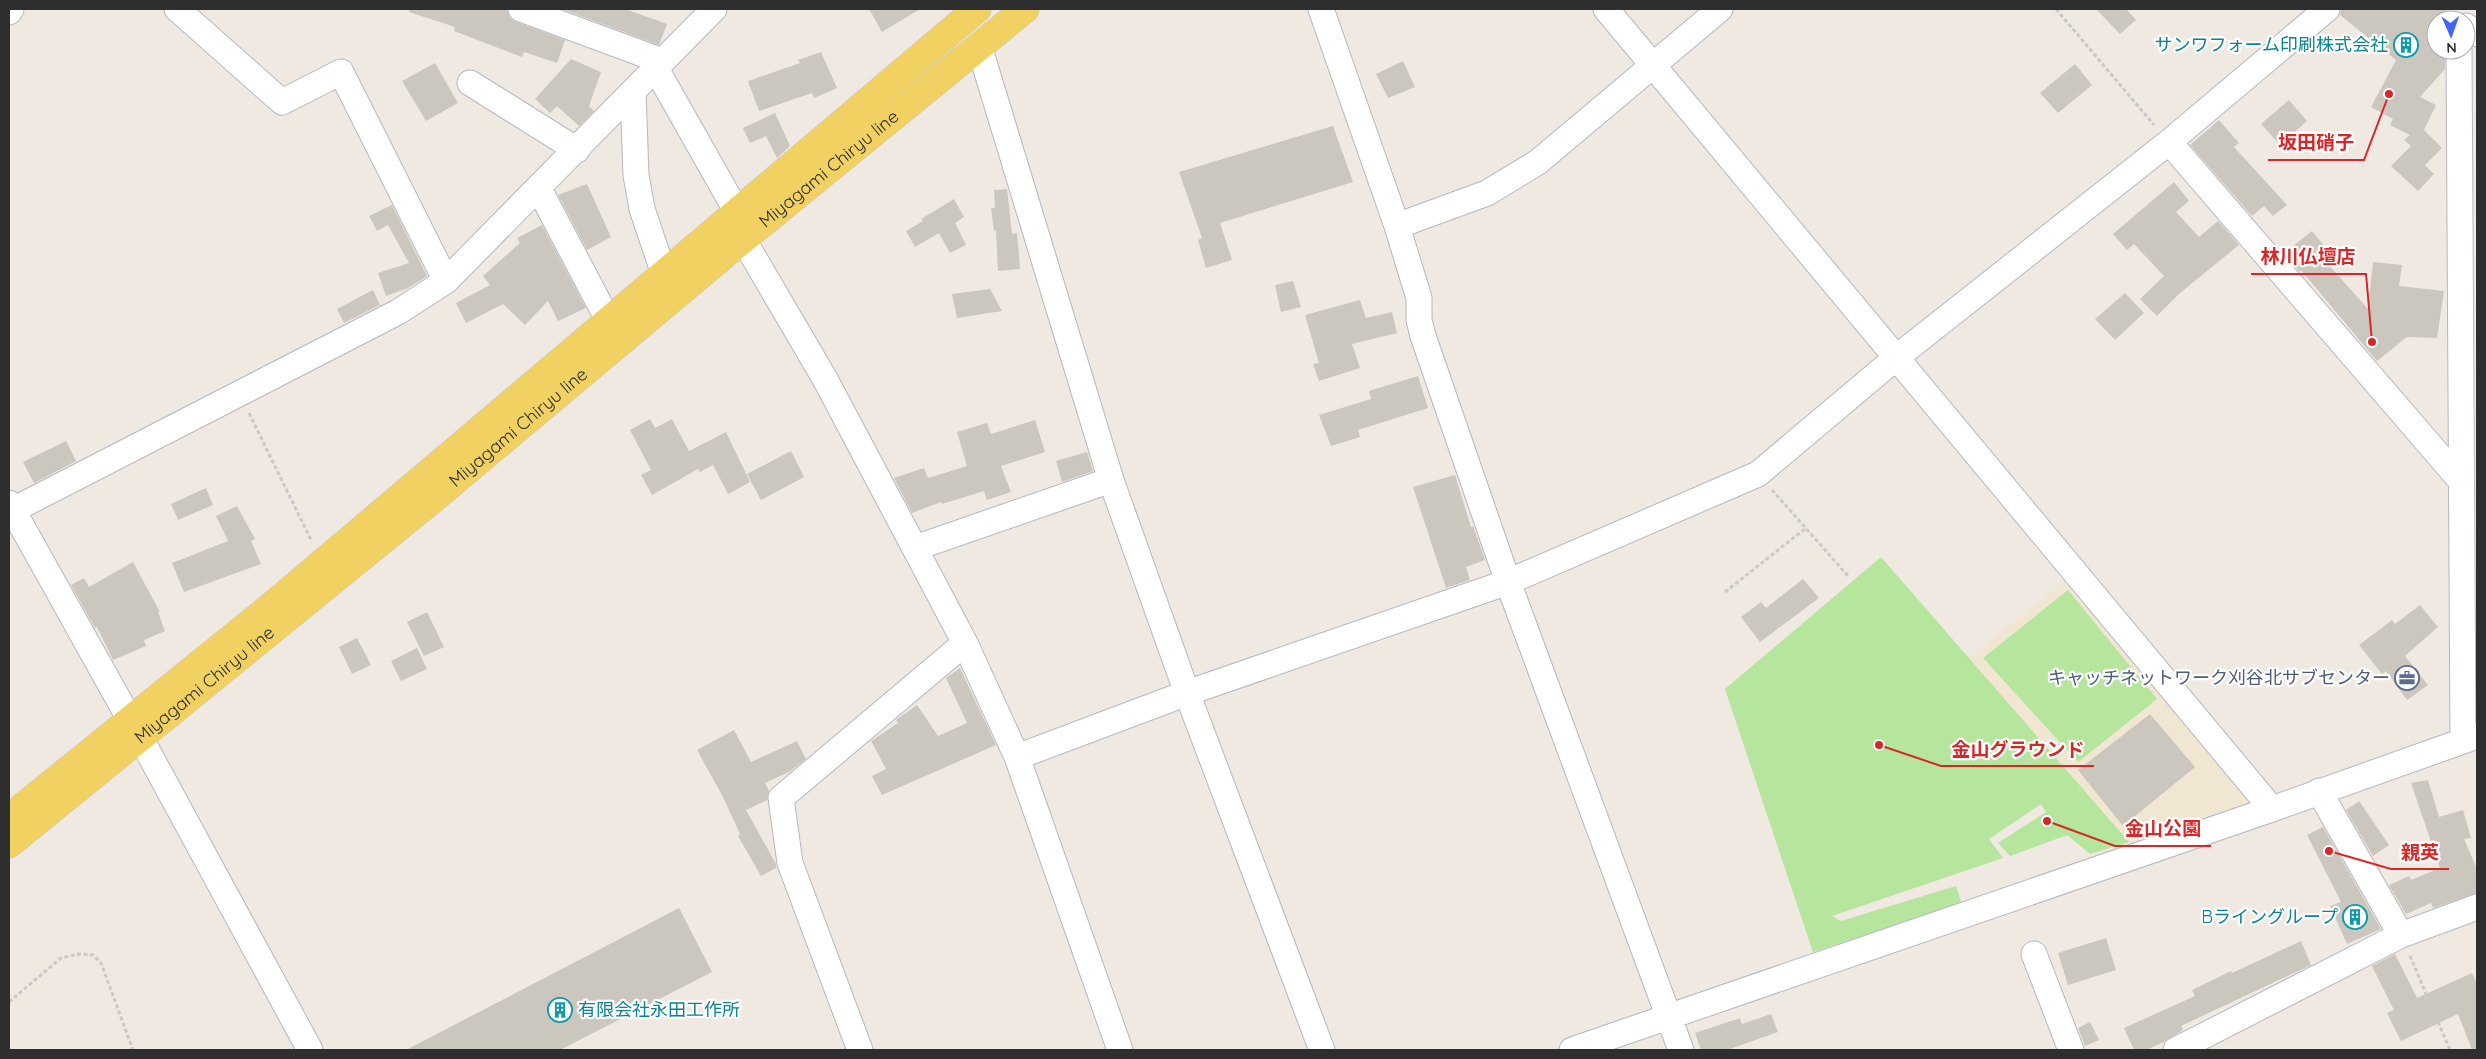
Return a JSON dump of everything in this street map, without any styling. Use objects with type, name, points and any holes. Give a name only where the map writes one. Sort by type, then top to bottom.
[{"type":"main road","name":"Miyagami Chiryu line","points":[[9,844],[322,563],[977,9]]},
{"type":"main road","name":"Miyagami Chiryu line","points":[[9,818],[135,729],[433,499],[743,239],[1025,9]]},
{"type":"street","points":[[177,9],[282,102],[340,72],[446,282]]},
{"type":"street","points":[[521,9],[659,64],[737,212]]},
{"type":"street","points":[[310,1050],[135,729],[10,508],[241,395],[398,312],[446,282],[540,189],[714,9]]},
{"type":"street","points":[[1321,9],[1397,226],[1419,298],[1419,320],[1423,336],[1508,582],[1680,1050]]},
{"type":"street","points":[[1606,9],[2272,809]]},
{"type":"street","points":[[1397,226],[1487,193],[1538,162],[1720,9]]},
{"type":"street","points":[[1017,757],[1187,692],[1508,582],[1758,474],[1897,357],[2169,142],[2326,9]]},
{"type":"street","points":[[979,46],[1111,480],[1187,692],[1322,1050]]},
{"type":"street","points":[[1572,1050],[2272,809],[2470,738],[2461,481],[2459,60]]},
{"type":"street","points":[[470,84],[576,150]]},
{"type":"street","points":[[633,91],[636,175],[642,209],[664,274]]},
{"type":"street","points":[[2169,142],[2461,481]]},
{"type":"street","points":[[540,189],[608,320]]},
{"type":"street","points":[[743,239],[825,379],[965,643],[1017,757],[1120,1050]]},
{"type":"street","points":[[915,548],[1111,480]]},
{"type":"street","points":[[860,1050],[790,863],[781,798],[965,643]]},
{"type":"street","points":[[2319,791],[2401,935]]},
{"type":"street","points":[[2176,1050],[2401,935],[2477,907]]},
{"type":"street","points":[[2034,954],[2071,1050]]},
{"type":"path","points":[[2056,9],[2169,142]]},
{"type":"path","points":[[241,395],[322,563]]},
{"type":"path","points":[[1758,474],[1848,576]]},
{"type":"path","points":[[1725,592],[1806,528]]},
{"type":"path","points":[[2401,935],[2450,1050]]},
{"type":"path","points":[[9,1002],[61,958],[79,954],[92,955],[100,963],[132,1050]]},
{"type":"shaded area","points":[[2069,578],[2257,805],[2107,858],[1965,661]]},
{"type":"green space","points":[[1881,557],[2129,842],[2090,854],[2067,835],[2010,856],[1998,843],[2046,812],[2041,804],[1989,839],[2003,858],[1832,916],[1841,921],[1956,886],[1962,905],[1813,952],[1725,689]]},
{"type":"green space","points":[[2068,590],[2157,699],[2078,762],[1983,658]]},
{"type":"building","points":[[410,9],[507,9],[510,18],[516,22],[565,40],[557,63],[524,52],[522,57],[454,31],[455,27],[409,12]]},
{"type":"building","points":[[562,9],[625,9],[667,24],[659,45]]},
{"type":"building","points":[[869,9],[920,9],[882,32]]},
{"type":"building","points":[[2096,9],[2126,9],[2136,20],[2120,34]]},
{"type":"building","points":[[2341,9],[2446,9],[2426,10],[2426,60],[2445,60],[2445,69],[2420,97],[2436,105],[2424,130],[2442,148],[2425,165],[2434,174],[2418,191],[2391,166],[2411,146],[2404,140],[2410,135],[2390,125],[2393,119],[2371,107],[2396,60],[2340,15]]},
{"type":"building","points":[[821,52],[837,88],[814,98],[812,93],[759,111],[748,81],[800,63],[798,60]]},
{"type":"building","points":[[571,59],[601,72],[589,106],[594,111],[579,126],[557,106],[550,113],[535,99]]},
{"type":"building","points":[[1403,61],[1415,87],[1388,98],[1376,74]]},
{"type":"building","points":[[435,63],[458,103],[426,121],[402,81]]},
{"type":"building","points":[[2075,64],[2092,85],[2058,113],[2040,93]]},
{"type":"building","points":[[2289,100],[2307,121],[2280,145],[2261,124]]},
{"type":"building","points":[[775,113],[790,146],[777,158],[766,136],[750,143],[743,128]]},
{"type":"building","points":[[2219,120],[2239,143],[2234,147],[2287,205],[2273,216],[2264,206],[2252,216],[2190,145]]},
{"type":"building","points":[[1333,126],[1353,182],[1220,223],[1232,260],[1206,268],[1198,240],[1202,238],[1179,172]]},
{"type":"building","points":[[2174,182],[2189,201],[2176,212],[2199,237],[2218,221],[2239,245],[2180,293],[2157,316],[2140,299],[2164,276],[2134,244],[2127,250],[2113,234]]},
{"type":"building","points":[[587,184],[611,237],[587,250],[558,195]]},
{"type":"building","points":[[1007,189],[1012,234],[1017,233],[1020,269],[998,271],[996,230],[994,231],[991,208],[995,208],[994,190]]},
{"type":"building","points":[[954,199],[964,217],[955,223],[966,245],[950,253],[939,233],[915,247],[906,231],[923,221],[921,219]]},
{"type":"building","points":[[392,205],[427,276],[408,288],[386,296],[378,273],[409,263],[388,225],[377,231],[369,216]]},
{"type":"building","points":[[542,225],[586,308],[558,321],[548,301],[525,325],[503,304],[466,323],[456,303],[490,285],[483,276],[520,243],[517,238]]},
{"type":"building","points":[[2312,231],[2326,248],[2319,254],[2368,309],[2373,262],[2402,265],[2399,286],[2444,291],[2437,338],[2407,337],[2377,361],[2301,270],[2300,272],[2284,253]]},
{"type":"building","points":[[1293,281],[1301,307],[1281,312],[1275,285]]},
{"type":"building","points":[[990,289],[1002,311],[957,318],[952,294]]},
{"type":"building","points":[[373,290],[380,305],[344,323],[337,309]]},
{"type":"building","points":[[2125,293],[2144,313],[2115,340],[2095,319]]},
{"type":"building","points":[[1360,300],[1366,318],[1392,312],[1397,333],[1352,344],[1360,368],[1319,381],[1313,364],[1319,363],[1305,315]]},
{"type":"building","points":[[1418,376],[1428,408],[1358,430],[1360,437],[1331,446],[1319,415],[1371,399],[1369,391]]},
{"type":"building","points":[[650,419],[655,428],[672,419],[689,451],[726,432],[750,482],[728,494],[713,465],[700,472],[698,469],[652,495],[641,475],[651,470],[630,430]]},
{"type":"building","points":[[1035,420],[1045,452],[1001,466],[1011,492],[987,500],[984,491],[942,504],[941,502],[912,513],[894,478],[924,468],[928,478],[967,466],[957,432],[987,423],[991,434]]},
{"type":"building","points":[[66,441],[76,461],[34,483],[23,462]]},
{"type":"building","points":[[791,451],[804,477],[761,500],[747,474]]},
{"type":"building","points":[[1087,452],[1093,471],[1062,482],[1056,461]]},
{"type":"building","points":[[1455,475],[1471,527],[1473,526],[1485,560],[1466,567],[1470,580],[1446,588],[1413,487]]},
{"type":"building","points":[[206,488],[213,505],[178,520],[171,504]]},
{"type":"building","points":[[237,506],[255,539],[251,541],[261,564],[184,592],[172,563],[228,541],[216,516]]},
{"type":"building","points":[[133,562],[160,612],[158,612],[165,631],[144,640],[146,646],[113,660],[97,627],[95,628],[71,585],[84,578],[89,587]]},
{"type":"building","points":[[1803,579],[1819,598],[1760,642],[1741,617],[1761,602],[1766,608]]},
{"type":"building","points":[[2420,605],[2438,627],[2405,656],[2428,685],[2407,700],[2386,671],[2382,674],[2359,645],[2392,620],[2395,624]]},
{"type":"building","points":[[427,612],[444,647],[424,656],[407,622]]},
{"type":"building","points":[[357,638],[371,665],[352,674],[339,647]]},
{"type":"building","points":[[417,648],[427,669],[401,681],[391,661]]},
{"type":"building","points":[[960,668],[996,745],[882,795],[872,776],[886,769],[871,741],[898,723],[896,720],[917,705],[938,736],[967,723],[946,678]]},
{"type":"building","points":[[2150,714],[2195,767],[2123,826],[2078,770]]},
{"type":"building","points":[[734,730],[751,762],[797,741],[806,759],[789,772],[765,783],[769,791],[767,800],[746,810],[776,864],[776,868],[761,876],[738,836],[740,834],[723,797],[697,750]]},
{"type":"building","points":[[2428,780],[2439,817],[2463,810],[2471,838],[2464,839],[2477,869],[2477,893],[2433,908],[2431,903],[2406,914],[2389,885],[2409,876],[2411,880],[2440,868],[2411,783]]},
{"type":"building","points":[[2359,801],[2389,845],[2373,856],[2346,810]]},
{"type":"building","points":[[2323,827],[2381,929],[2347,944],[2330,906],[2341,902],[2307,835]]},
{"type":"building","name":"有限会社永田工作所","points":[[679,908],[712,972],[560,1050],[406,1050]]},
{"type":"building","points":[[2106,938],[2116,970],[2068,985],[2058,953]]},
{"type":"building","points":[[2301,941],[2311,965],[2181,1026],[2183,1030],[2164,1042],[2146,1050],[2134,1050],[2124,1028],[2195,996],[2192,990]]},
{"type":"building","points":[[2395,954],[2417,998],[2472,973],[2477,984],[2477,1050],[2472,1050],[2458,1014],[2401,1041],[2387,1013],[2394,1010],[2372,966]]},
{"type":"building","points":[[1771,1014],[1778,1032],[1727,1050],[1701,1050],[1695,1033],[1740,1018],[1742,1024]]},
{"type":"building","points":[[2090,1022],[2099,1040],[2085,1046],[2078,1028]]},
{"type":"place","name":"サンワフォーム印刷株式会社","points":[[2406,45]]},
{"type":"place","name":"坂田硝子","points":[[2389,94]]},
{"type":"place","name":"林川仏壇店","points":[[2372,342]]},
{"type":"place","name":"キャッチネットワーク刈谷北サブセンター","points":[[2407,678]]},
{"type":"place","name":"金山グラウンド","points":[[1879,745]]},
{"type":"place","name":"金山公園","points":[[2047,821]]},
{"type":"place","name":"親英","points":[[2329,851]]},
{"type":"place","name":"Bライングループ","points":[[2355,917]]},
{"type":"place","name":"有限会社永田工作所","points":[[560,1010]]}]
